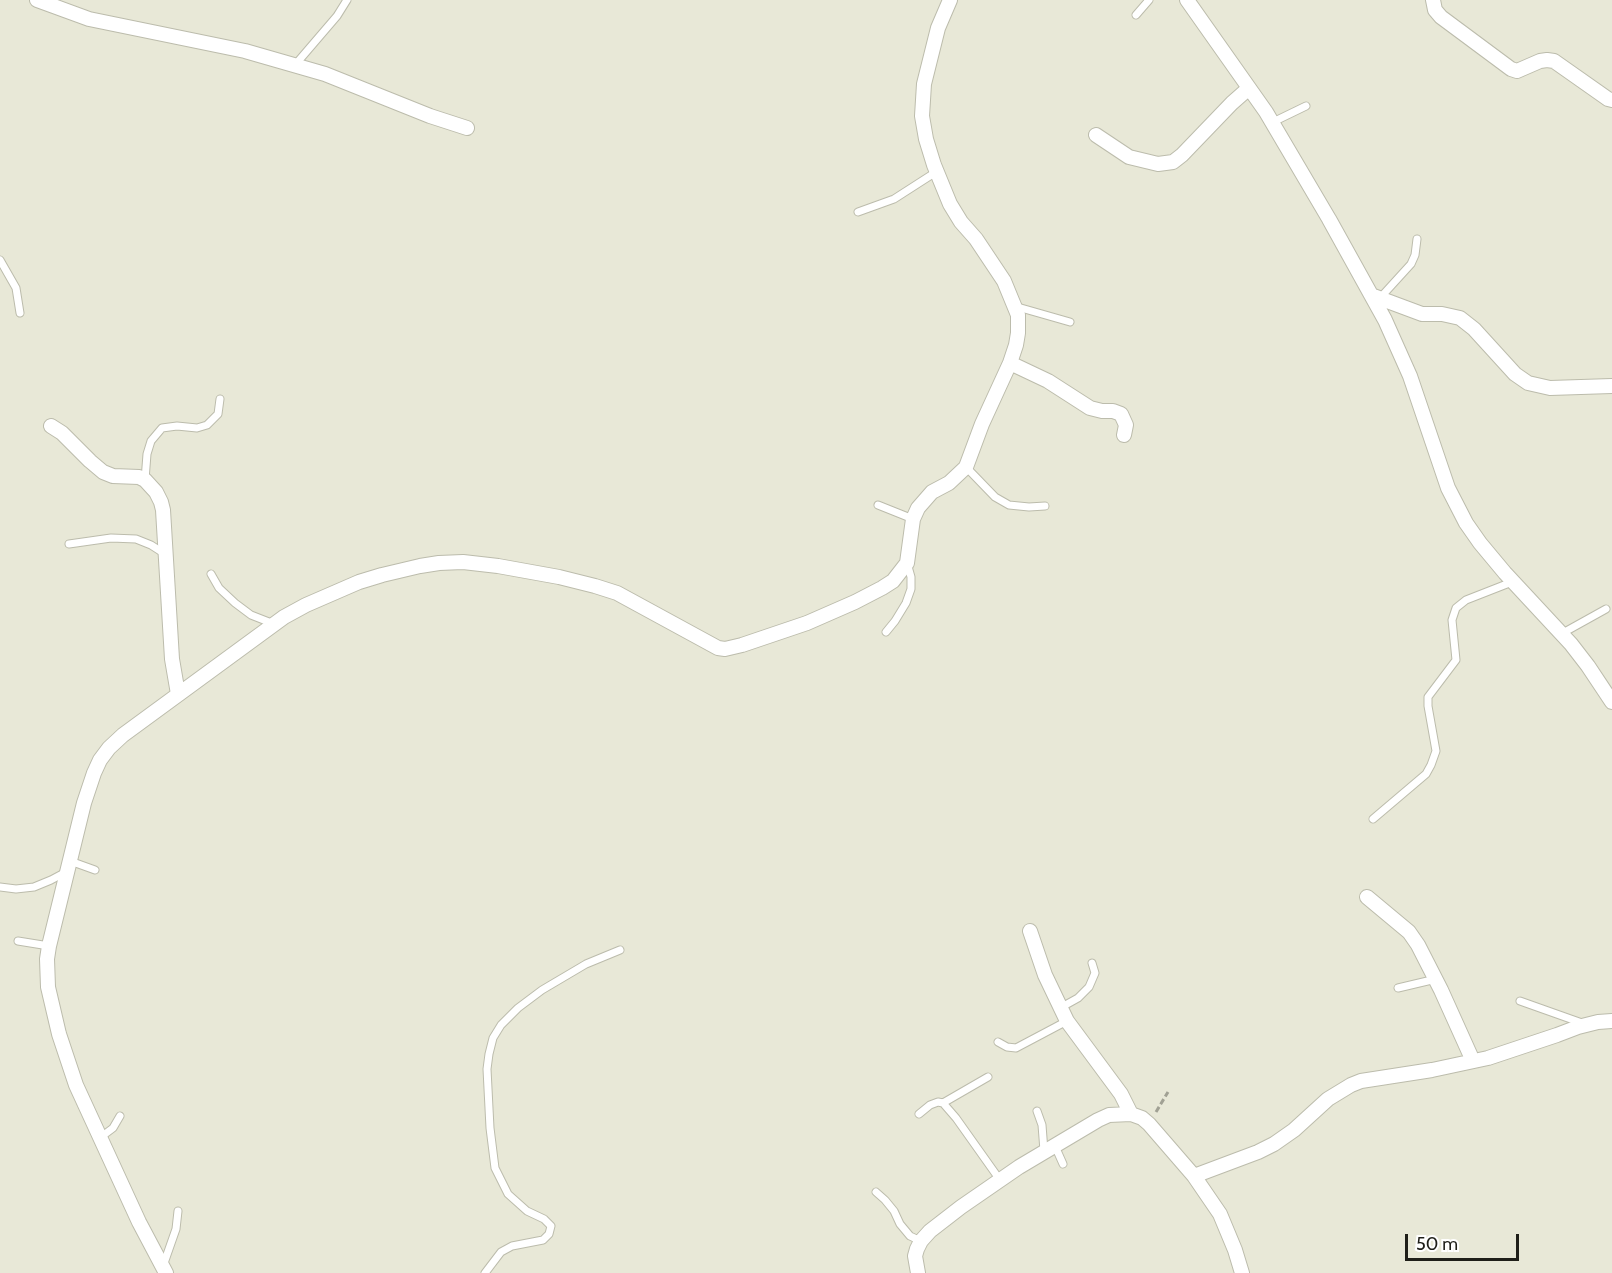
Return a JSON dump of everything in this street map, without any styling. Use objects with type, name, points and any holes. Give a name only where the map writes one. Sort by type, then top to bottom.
[{"type":"street","points":[[37,0],[89,19],[244,51],[294,65],[324,74],[430,116],[467,128]]},
{"type":"street","points":[[166,1271],[139,1222],[76,1085],[59,1034],[48,987],[49,946],[84,803],[100,760],[109,747],[123,735],[274,624],[306,604],[359,582],[420,566],[463,562],[498,566],[595,586],[617,593],[718,648],[725,649],[807,623],[855,602],[893,581],[907,563],[913,519],[918,508],[932,492],[949,483],[966,467],[982,424],[1010,363],[1018,333],[1017,315],[1004,281],[950,204],[936,172],[926,139],[922,116],[924,84],[938,28],[950,0]]},
{"type":"street","points":[[1187,0],[1273,122],[1375,297],[1410,376],[1455,504],[1480,543],[1512,582],[1562,634],[1588,666],[1612,702]]},
{"type":"street","points":[[1433,0],[1435,10],[1441,17],[1510,69],[1517,71],[1540,61],[1554,61],[1612,100]]},
{"type":"street","points":[[1096,135],[1129,157],[1158,164],[1173,162],[1249,87]]},
{"type":"street","points":[[1375,297],[1422,314],[1453,316],[1467,322],[1515,374],[1528,383],[1550,388],[1612,386]]},
{"type":"street","points":[[1010,363],[1048,381],[1090,408],[1120,414],[1126,425],[1124,435]]},
{"type":"street","points":[[51,426],[62,433],[103,472],[113,476],[139,477],[145,480],[156,492],[161,502],[172,658],[178,694]]},
{"type":"street","points":[[1366,897],[1409,932],[1418,945],[1473,1061]]},
{"type":"street","points":[[1030,931],[1045,975],[1067,1021],[1121,1094],[1131,1114]]},
{"type":"street","points":[[1194,1176],[1274,1144],[1294,1130],[1328,1099],[1351,1085],[1371,1079],[1473,1061],[1587,1024],[1612,1021]]},
{"type":"street","points":[[918,1273],[915,1256],[917,1249],[930,1231],[1000,1180],[1098,1120],[1109,1115],[1131,1114],[1142,1118],[1149,1124],[1194,1176],[1220,1214],[1242,1273]]},
{"type":"lane","points":[[294,65],[337,16],[347,0]]},
{"type":"lane","points":[[1136,15],[1149,0]]},
{"type":"lane","points":[[1273,122],[1306,106]]},
{"type":"lane","points":[[858,212],[894,199],[936,172]]},
{"type":"lane","points":[[1375,297],[1411,264],[1417,239]]},
{"type":"lane","points":[[0,260],[16,288],[20,313]]},
{"type":"lane","points":[[1014,306],[1070,322]]},
{"type":"lane","points":[[145,480],[149,447],[162,428],[177,426],[197,428],[207,425],[218,414],[220,399]]},
{"type":"lane","points":[[966,467],[995,497],[1009,505],[1045,506]]},
{"type":"lane","points":[[878,505],[913,519]]},
{"type":"lane","points":[[69,544],[111,538],[136,539],[151,544],[165,554]]},
{"type":"lane","points":[[886,632],[906,603],[911,589],[911,577],[907,563]]},
{"type":"lane","points":[[211,574],[219,588],[235,603],[251,615],[274,624]]},
{"type":"lane","points":[[1373,819],[1426,774],[1431,765],[1436,751],[1428,697],[1456,660],[1452,620],[1456,608],[1466,600],[1512,582]]},
{"type":"lane","points":[[1562,634],[1606,609]]},
{"type":"lane","points":[[0,887],[16,889],[34,886],[51,880],[69,866],[95,870]]},
{"type":"lane","points":[[18,941],[49,946]]},
{"type":"lane","points":[[485,1273],[501,1252],[512,1246],[543,1240],[549,1234],[551,1226],[527,1211],[508,1194],[495,1168],[487,1069],[493,1038],[501,1025],[518,1008],[542,990],[586,964],[620,950]]},
{"type":"lane","points":[[1060,1008],[1078,998],[1089,987],[1095,974],[1092,963]]},
{"type":"lane","points":[[1398,988],[1436,979]]},
{"type":"lane","points":[[1520,1001],[1587,1024]]},
{"type":"lane","points":[[998,1042],[1007,1047],[1017,1047],[1067,1021]]},
{"type":"lane","points":[[920,1114],[930,1104],[943,1102],[988,1077]]},
{"type":"lane","points":[[943,1102],[1000,1180]]},
{"type":"lane","points":[[1037,1111],[1050,1149],[1063,1164]]},
{"type":"lane","points":[[101,1137],[113,1128],[120,1116]]},
{"type":"lane","points":[[876,1192],[894,1211],[900,1224],[910,1236],[921,1241]]},
{"type":"lane","points":[[166,1271],[178,1211]]},
{"type":"path","points":[[1149,1124],[1168,1092]]}]
